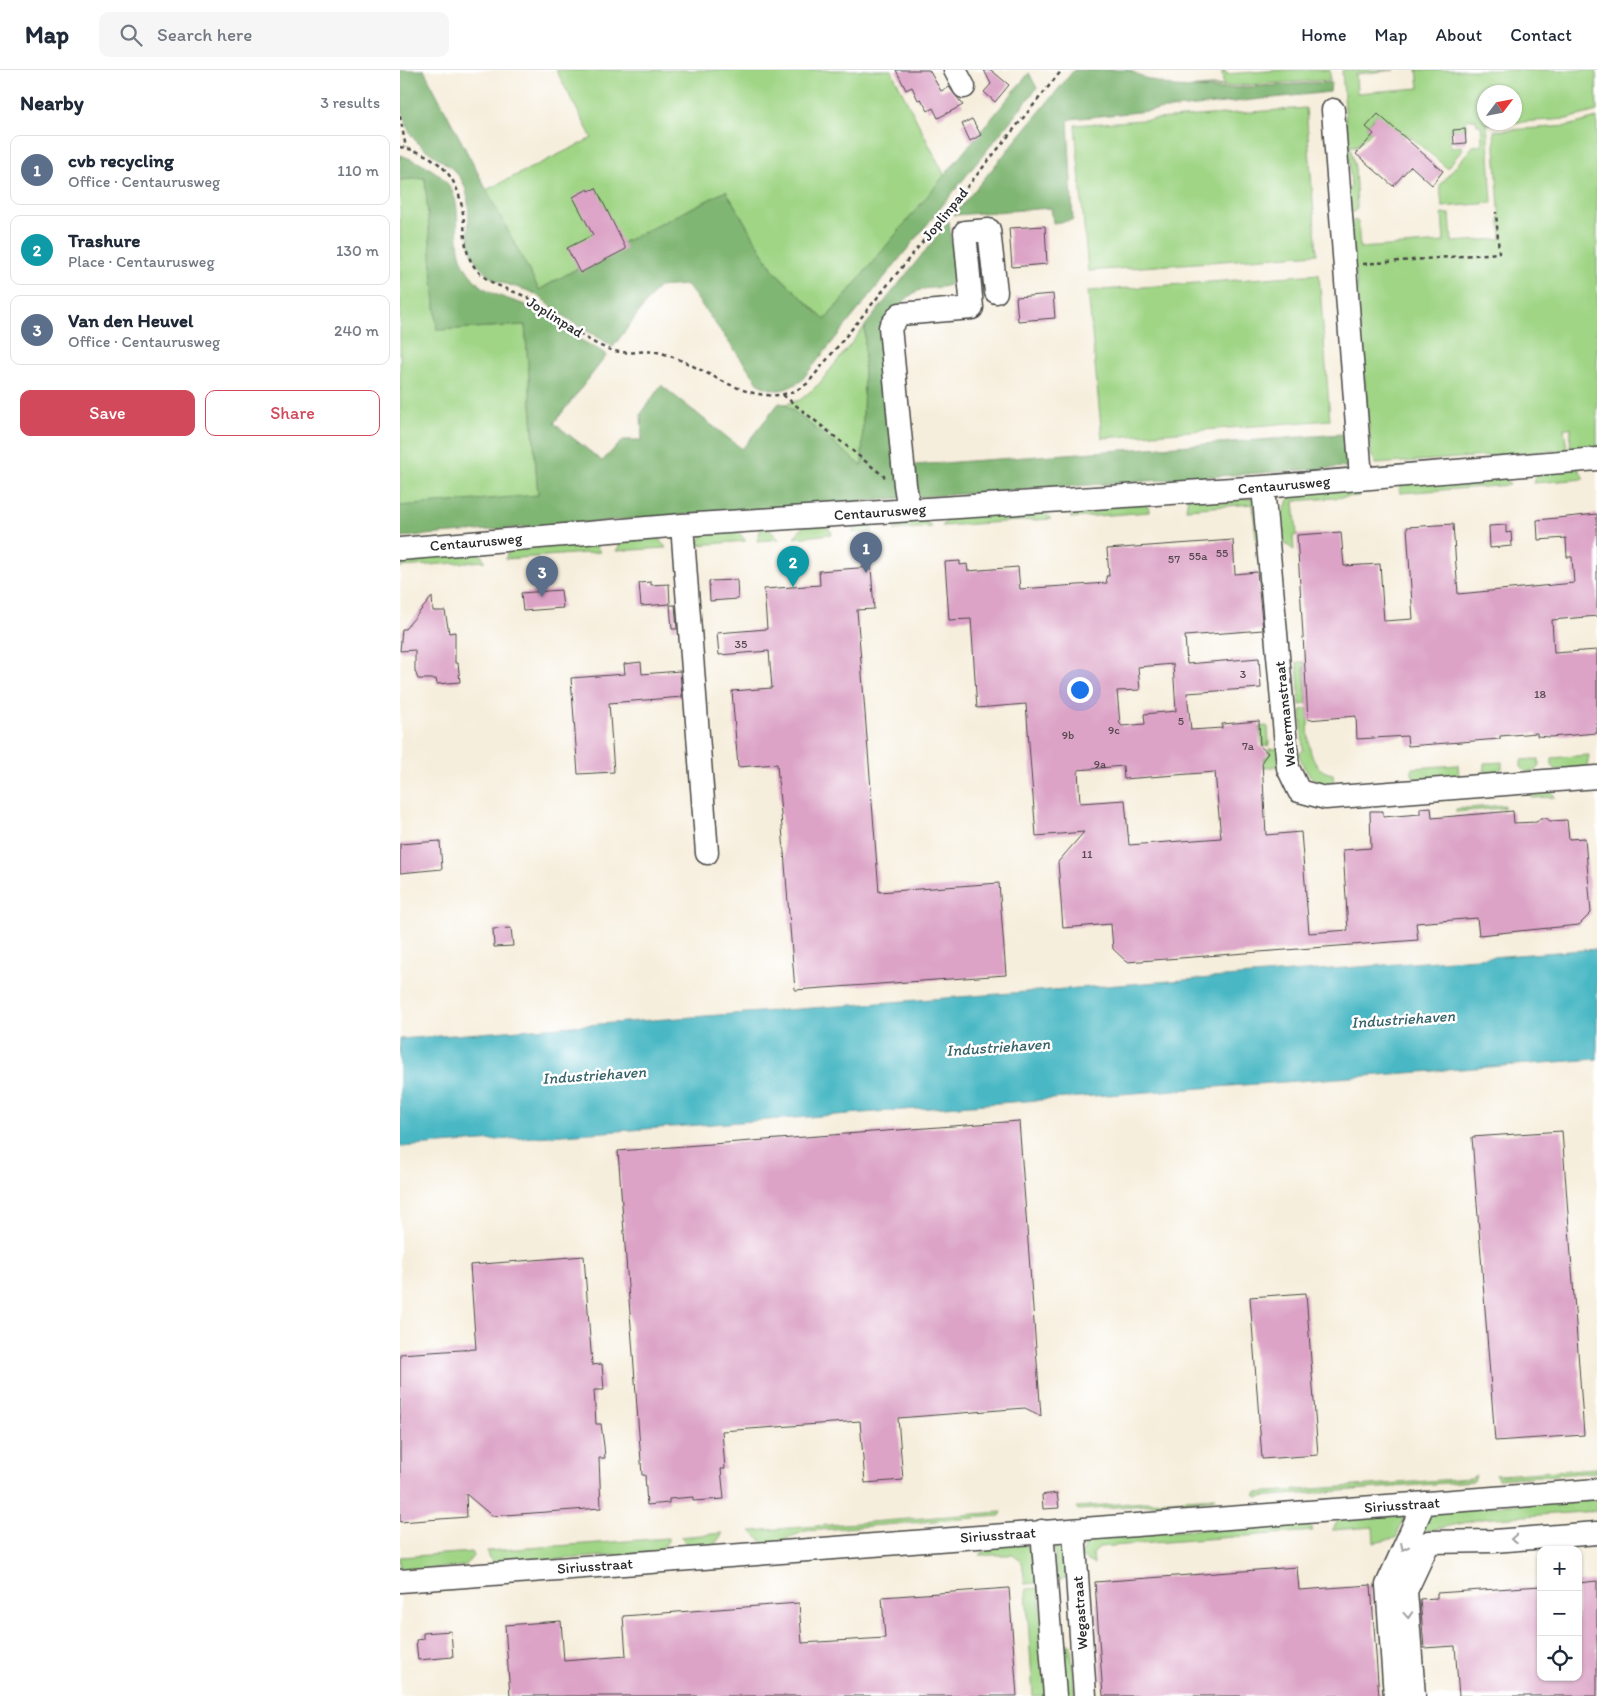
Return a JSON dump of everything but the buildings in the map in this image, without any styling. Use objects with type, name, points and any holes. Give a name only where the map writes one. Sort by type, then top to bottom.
[{"type":"street","points":[[1333,110],[1361,478]]},
{"type":"street","points":[[908,503],[904,485],[890,326],[900,314],[972,308],[965,232],[989,230],[996,292]]},
{"type":"street","name":"Centaurusweg","points":[[400,549],[908,503],[1263,487],[1597,459]]},
{"type":"street","name":"Watermanstraat","points":[[1263,487],[1288,768],[1300,791],[1325,798],[1597,777]]},
{"type":"street","points":[[682,524],[707,853]]},
{"type":"street","name":"Siriusstraat","points":[[400,1581],[1597,1490]]},
{"type":"street","points":[[1395,1696],[1387,1585],[1424,1503]]},
{"type":"street","name":"Wegastraat","points":[[1074,1530],[1085,1696]]},
{"type":"street","name":"Wegastraat","points":[[1042,1531],[1055,1696]]},
{"type":"street","points":[[1414,1696],[1406,1590],[1429,1542],[1494,1541],[1597,1533]]},
{"type":"street","points":[[1048,1601],[1078,1597]]},
{"type":"path","name":"Joplinpad","points":[[400,147],[425,154],[447,170],[461,196],[465,247],[475,268],[488,282],[530,299],[565,325],[604,347],[620,352],[641,350],[662,353],[751,394],[783,395],[798,391],[808,383],[1062,70]]},
{"type":"path","points":[[400,116],[406,148]]},
{"type":"path","points":[[1344,265],[1499,253],[1496,212]]},
{"type":"path","points":[[783,395],[886,478]]},
{"type":"green space","points":[[400,70],[424,70],[539,290],[626,241],[726,191],[774,271],[825,320],[1029,73],[1037,88],[801,381],[786,389],[777,390],[760,385],[687,285],[658,287],[613,347],[573,323],[536,295],[498,281],[488,275],[473,256],[469,235],[468,202],[462,181],[451,168],[415,140],[406,125],[400,88]]},
{"type":"green space","points":[[556,70],[891,70],[945,176],[825,320],[774,271],[726,191],[626,241],[539,290],[486,190],[592,138]]},
{"type":"green space","points":[[1074,70],[1129,70],[1145,78],[1174,87],[1215,89],[1331,82],[1330,92],[1071,119],[1068,121],[1073,220],[1053,223],[1051,208],[954,215]]},
{"type":"green space","points":[[1222,70],[1225,70],[1226,74],[1281,70],[1330,70],[1330,80],[1146,91],[1223,85]]},
{"type":"green space","points":[[1342,70],[1394,70],[1356,74],[1357,93],[1419,88],[1417,70],[1596,70],[1597,111],[1567,119],[1522,122],[1522,85],[1477,85],[1477,125],[1476,119],[1466,120],[1466,129],[1449,131],[1451,147],[1462,146],[1463,149],[1447,168],[1407,134],[1404,137],[1377,114],[1366,127],[1371,132],[1356,146],[1350,146],[1355,168],[1357,209],[1352,213],[1347,194],[1351,186]]},
{"type":"green space","points":[[1306,108],[1317,254],[1088,271],[1075,125]]},
{"type":"green space","points":[[1597,118],[1597,448],[1570,450],[1571,428],[1564,428],[1567,450],[1376,464],[1371,454],[1351,222],[1356,220],[1358,223],[1360,248],[1444,242],[1442,214],[1450,214],[1452,242],[1501,239],[1494,131],[1568,126]]},
{"type":"green space","points":[[1481,130],[1487,130],[1492,203],[1442,207],[1440,185],[1473,146],[1480,145],[1482,142]]},
{"type":"green space","points":[[400,155],[429,168],[447,183],[455,198],[459,249],[465,266],[478,283],[490,292],[537,310],[569,334],[607,355],[554,423],[602,461],[623,440],[642,440],[641,414],[661,385],[742,449],[779,403],[785,404],[862,466],[865,326],[949,221],[955,281],[947,286],[916,292],[906,299],[895,311],[901,498],[400,537],[400,506],[538,495],[525,325],[437,330],[425,178],[400,180]]},
{"type":"green space","points":[[425,178],[437,330],[525,325],[538,496],[400,506],[400,180]]},
{"type":"green space","points":[[1319,274],[1330,420],[1102,438],[1088,291]]},
{"type":"green space","points":[[865,326],[862,467],[785,404],[800,400],[819,384]]},
{"type":"green space","points":[[1356,433],[1355,457],[1346,467],[918,497],[915,465]]},
{"type":"green space","points":[[1577,466],[1584,479],[1534,483],[1538,471]]},
{"type":"green space","points":[[1500,473],[1510,485],[1400,493],[1399,489],[1408,479]]},
{"type":"green space","points":[[1348,482],[1359,492],[1359,496],[1294,501],[1297,535],[1293,536],[1294,550],[1284,543],[1282,514],[1291,496]]},
{"type":"green space","points":[[1188,497],[1253,499],[1264,561],[1258,562],[1253,504],[1186,509]]},
{"type":"green space","points":[[1138,498],[1149,508],[1149,512],[1070,518],[1081,502]]},
{"type":"green space","points":[[1038,505],[1051,519],[942,526],[953,512]]},
{"type":"green space","points":[[919,514],[931,527],[894,530],[900,516]]},
{"type":"green space","points":[[862,519],[866,519],[873,532],[853,533],[853,530]]},
{"type":"green space","points":[[820,522],[832,534],[794,538],[805,523]]},
{"type":"green space","points":[[766,526],[779,539],[757,541],[761,528]]},
{"type":"green space","points":[[705,530],[737,530],[746,541],[697,545]]},
{"type":"green space","points":[[658,536],[666,548],[616,551],[625,538]]},
{"type":"green space","points":[[593,541],[600,552],[505,559],[510,548]]},
{"type":"green space","points":[[478,549],[485,561],[400,567],[400,553]]},
{"type":"green space","points":[[1297,662],[1304,662],[1307,704],[1300,705]]},
{"type":"green space","points":[[1308,709],[1310,749],[1313,758],[1324,771],[1333,774],[1334,786],[1315,780],[1303,766],[1299,753],[1303,751],[1301,710]]},
{"type":"green space","points":[[1259,727],[1268,727],[1269,746],[1263,746]]},
{"type":"green space","points":[[1283,748],[1278,766],[1265,768],[1264,759],[1269,755],[1269,749]]},
{"type":"green space","points":[[1589,755],[1587,767],[1556,770],[1552,766],[1552,758]]},
{"type":"green space","points":[[1539,759],[1539,766],[1535,771],[1526,772],[1521,767],[1521,760]]},
{"type":"green space","points":[[1502,762],[1502,768],[1497,774],[1490,774],[1484,770],[1484,763]]},
{"type":"green space","points":[[1458,765],[1459,777],[1418,780],[1412,775],[1412,768]]},
{"type":"green space","points":[[1549,787],[1555,797],[1531,798],[1535,788]]},
{"type":"green space","points":[[1504,805],[1504,808],[1456,812],[1456,809]]},
{"type":"green space","points":[[1597,1468],[1597,1472],[1498,1479],[1495,1473],[1501,1475]]},
{"type":"green space","points":[[1476,1475],[1474,1481],[1258,1497],[1255,1495],[1255,1493],[1471,1478]]},
{"type":"green space","points":[[1215,1497],[1213,1500],[1078,1510],[1076,1507]]},
{"type":"green space","points":[[1597,1499],[1597,1511],[1481,1519],[1419,1533],[1434,1510]]},
{"type":"green space","points":[[1002,1512],[1000,1516],[805,1531],[779,1542],[764,1544],[751,1531]]},
{"type":"green space","points":[[1405,1515],[1396,1538],[1374,1543],[1373,1527],[1332,1530],[1340,1518]]},
{"type":"green space","points":[[1304,1520],[1313,1531],[1099,1547],[1093,1554],[1094,1565],[1081,1556],[1088,1539]]},
{"type":"green space","points":[[723,1533],[712,1548],[692,1549],[680,1537]]},
{"type":"green space","points":[[668,1538],[668,1541],[659,1552],[495,1564],[488,1557],[487,1551]]},
{"type":"green space","points":[[990,1544],[1025,1544],[1032,1551],[1039,1583],[1025,1584],[1022,1562],[1013,1555],[980,1555]]},
{"type":"green space","points":[[1058,1545],[1064,1550],[1066,1578],[1057,1580],[1054,1547]]},
{"type":"green space","points":[[473,1552],[473,1556],[465,1566],[400,1571],[400,1557]]},
{"type":"green space","points":[[1039,1588],[1048,1696],[1033,1696],[1026,1589]]},
{"type":"green space","points":[[1069,1644],[1071,1646],[1075,1696],[1064,1696],[1062,1645]]},
{"type":"water","name":"Industriehaven","points":[[1597,949],[1597,1059],[400,1147],[400,1039]]},
{"type":"place","name":"cvb recycling","points":[[866,573]]},
{"type":"place","name":"Trashure","points":[[793,587]]},
{"type":"place","name":"Van den Heuvel","points":[[542,597]]}]
